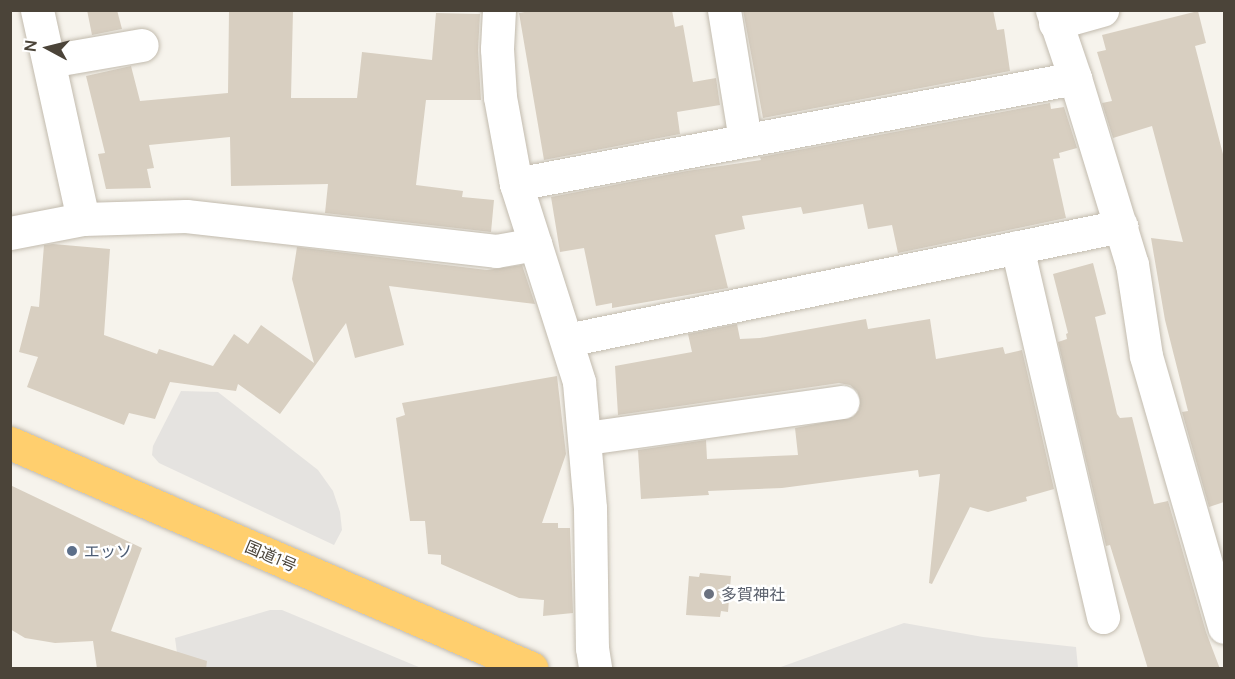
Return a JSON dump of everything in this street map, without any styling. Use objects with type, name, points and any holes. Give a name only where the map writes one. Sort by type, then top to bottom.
[{"type":"highway","name":"国道1号","points":[[10,444],[531,669]]},
{"type":"street","points":[[37,10],[83,219]]},
{"type":"street","points":[[500,10],[497,49],[500,97],[516,184],[579,382],[586,438],[590,508],[592,648],[595,669]]},
{"type":"street","points":[[724,10],[745,139]]},
{"type":"street","points":[[1102,10],[1053,17],[1075,78],[1132,264],[1146,356],[1224,627]]},
{"type":"street","points":[[48,62],[142,45]]},
{"type":"street","points":[[516,184],[1075,78]]},
{"type":"street","points":[[10,233],[83,219],[153,216],[236,220],[350,236],[496,251],[535,244]]},
{"type":"street","points":[[567,340],[1121,226]]},
{"type":"street","points":[[1017,247],[1103,616]]},
{"type":"street","points":[[586,438],[842,402]]},
{"type":"shaded area","points":[[181,391],[218,392],[318,470],[333,491],[340,512],[342,530],[334,545],[159,463],[152,455],[153,446]]},
{"type":"shaded area","points":[[270,610],[282,610],[421,668],[179,668],[175,638]]},
{"type":"shaded area","points":[[904,623],[983,637],[1076,647],[1078,668],[778,668]]},
{"type":"building","points":[[87,10],[117,10],[122,29],[92,35]]},
{"type":"building","points":[[229,10],[293,10],[291,98],[357,98],[362,52],[432,60],[436,13],[480,14],[478,50],[481,100],[426,100],[416,185],[463,191],[462,197],[494,200],[491,232],[325,213],[328,184],[231,186],[230,137],[149,145],[154,168],[147,169],[151,188],[106,189],[98,154],[105,153],[86,76],[131,66],[140,101],[228,93]]},
{"type":"building","points":[[536,10],[672,10],[675,27],[683,25],[693,82],[716,78],[720,105],[677,112],[680,134],[544,160],[519,13]]},
{"type":"building","points":[[743,10],[993,10],[997,30],[1004,29],[1010,71],[763,118]]},
{"type":"building","points":[[1198,11],[1206,43],[1195,46],[1224,158],[1224,502],[1209,507],[1182,412],[1188,411],[1165,320],[1151,238],[1183,242],[1152,126],[1113,138],[1102,103],[1112,101],[1097,52],[1106,50],[1102,35]]},
{"type":"building","points":[[1050,103],[1051,109],[1064,107],[1077,148],[1059,153],[1060,158],[1053,159],[1066,218],[898,253],[892,225],[868,229],[863,204],[803,214],[801,207],[742,216],[745,229],[715,235],[728,288],[612,308],[612,303],[596,306],[584,248],[560,252],[551,197],[687,171],[761,160],[760,157]]},
{"type":"building","points":[[44,245],[110,249],[104,335],[157,354],[159,349],[213,366],[234,334],[248,344],[261,325],[314,363],[292,279],[297,247],[487,270],[522,265],[535,304],[389,286],[404,345],[355,358],[346,323],[280,414],[238,384],[236,391],[170,382],[155,419],[129,413],[124,425],[27,387],[38,357],[19,352],[31,306],[39,307]]},
{"type":"building","points":[[1093,263],[1106,314],[1095,317],[1117,414],[1120,418],[1132,417],[1154,504],[1168,501],[1206,632],[1220,669],[1148,669],[1110,545],[1106,546],[1058,342],[1067,339],[1066,334],[1068,333],[1053,274]]},
{"type":"building","points":[[866,319],[868,329],[930,319],[936,359],[1003,347],[1005,354],[1022,350],[1054,489],[1026,497],[1027,501],[988,512],[970,507],[932,584],[929,583],[940,474],[919,477],[918,470],[782,488],[708,491],[709,495],[641,499],[638,450],[706,440],[707,459],[798,455],[795,428],[853,417],[859,410],[860,399],[857,391],[850,385],[839,383],[618,415],[615,366],[692,352],[688,334],[737,324],[740,339],[760,338]]},
{"type":"building","points":[[557,376],[566,454],[542,523],[558,523],[558,528],[570,528],[573,613],[543,616],[544,600],[519,598],[441,564],[441,555],[428,554],[425,521],[410,521],[396,418],[405,415],[402,403]]},
{"type":"building","points":[[10,485],[142,548],[111,631],[207,661],[206,669],[97,669],[93,641],[55,643],[25,638],[10,629]]},
{"type":"building","points":[[700,573],[731,576],[728,612],[721,611],[720,617],[686,615],[689,576],[699,577]]},
{"type":"place","name":"エッソ","points":[[72,551]]},
{"type":"place","name":"多賀神社","points":[[709,594]]}]
